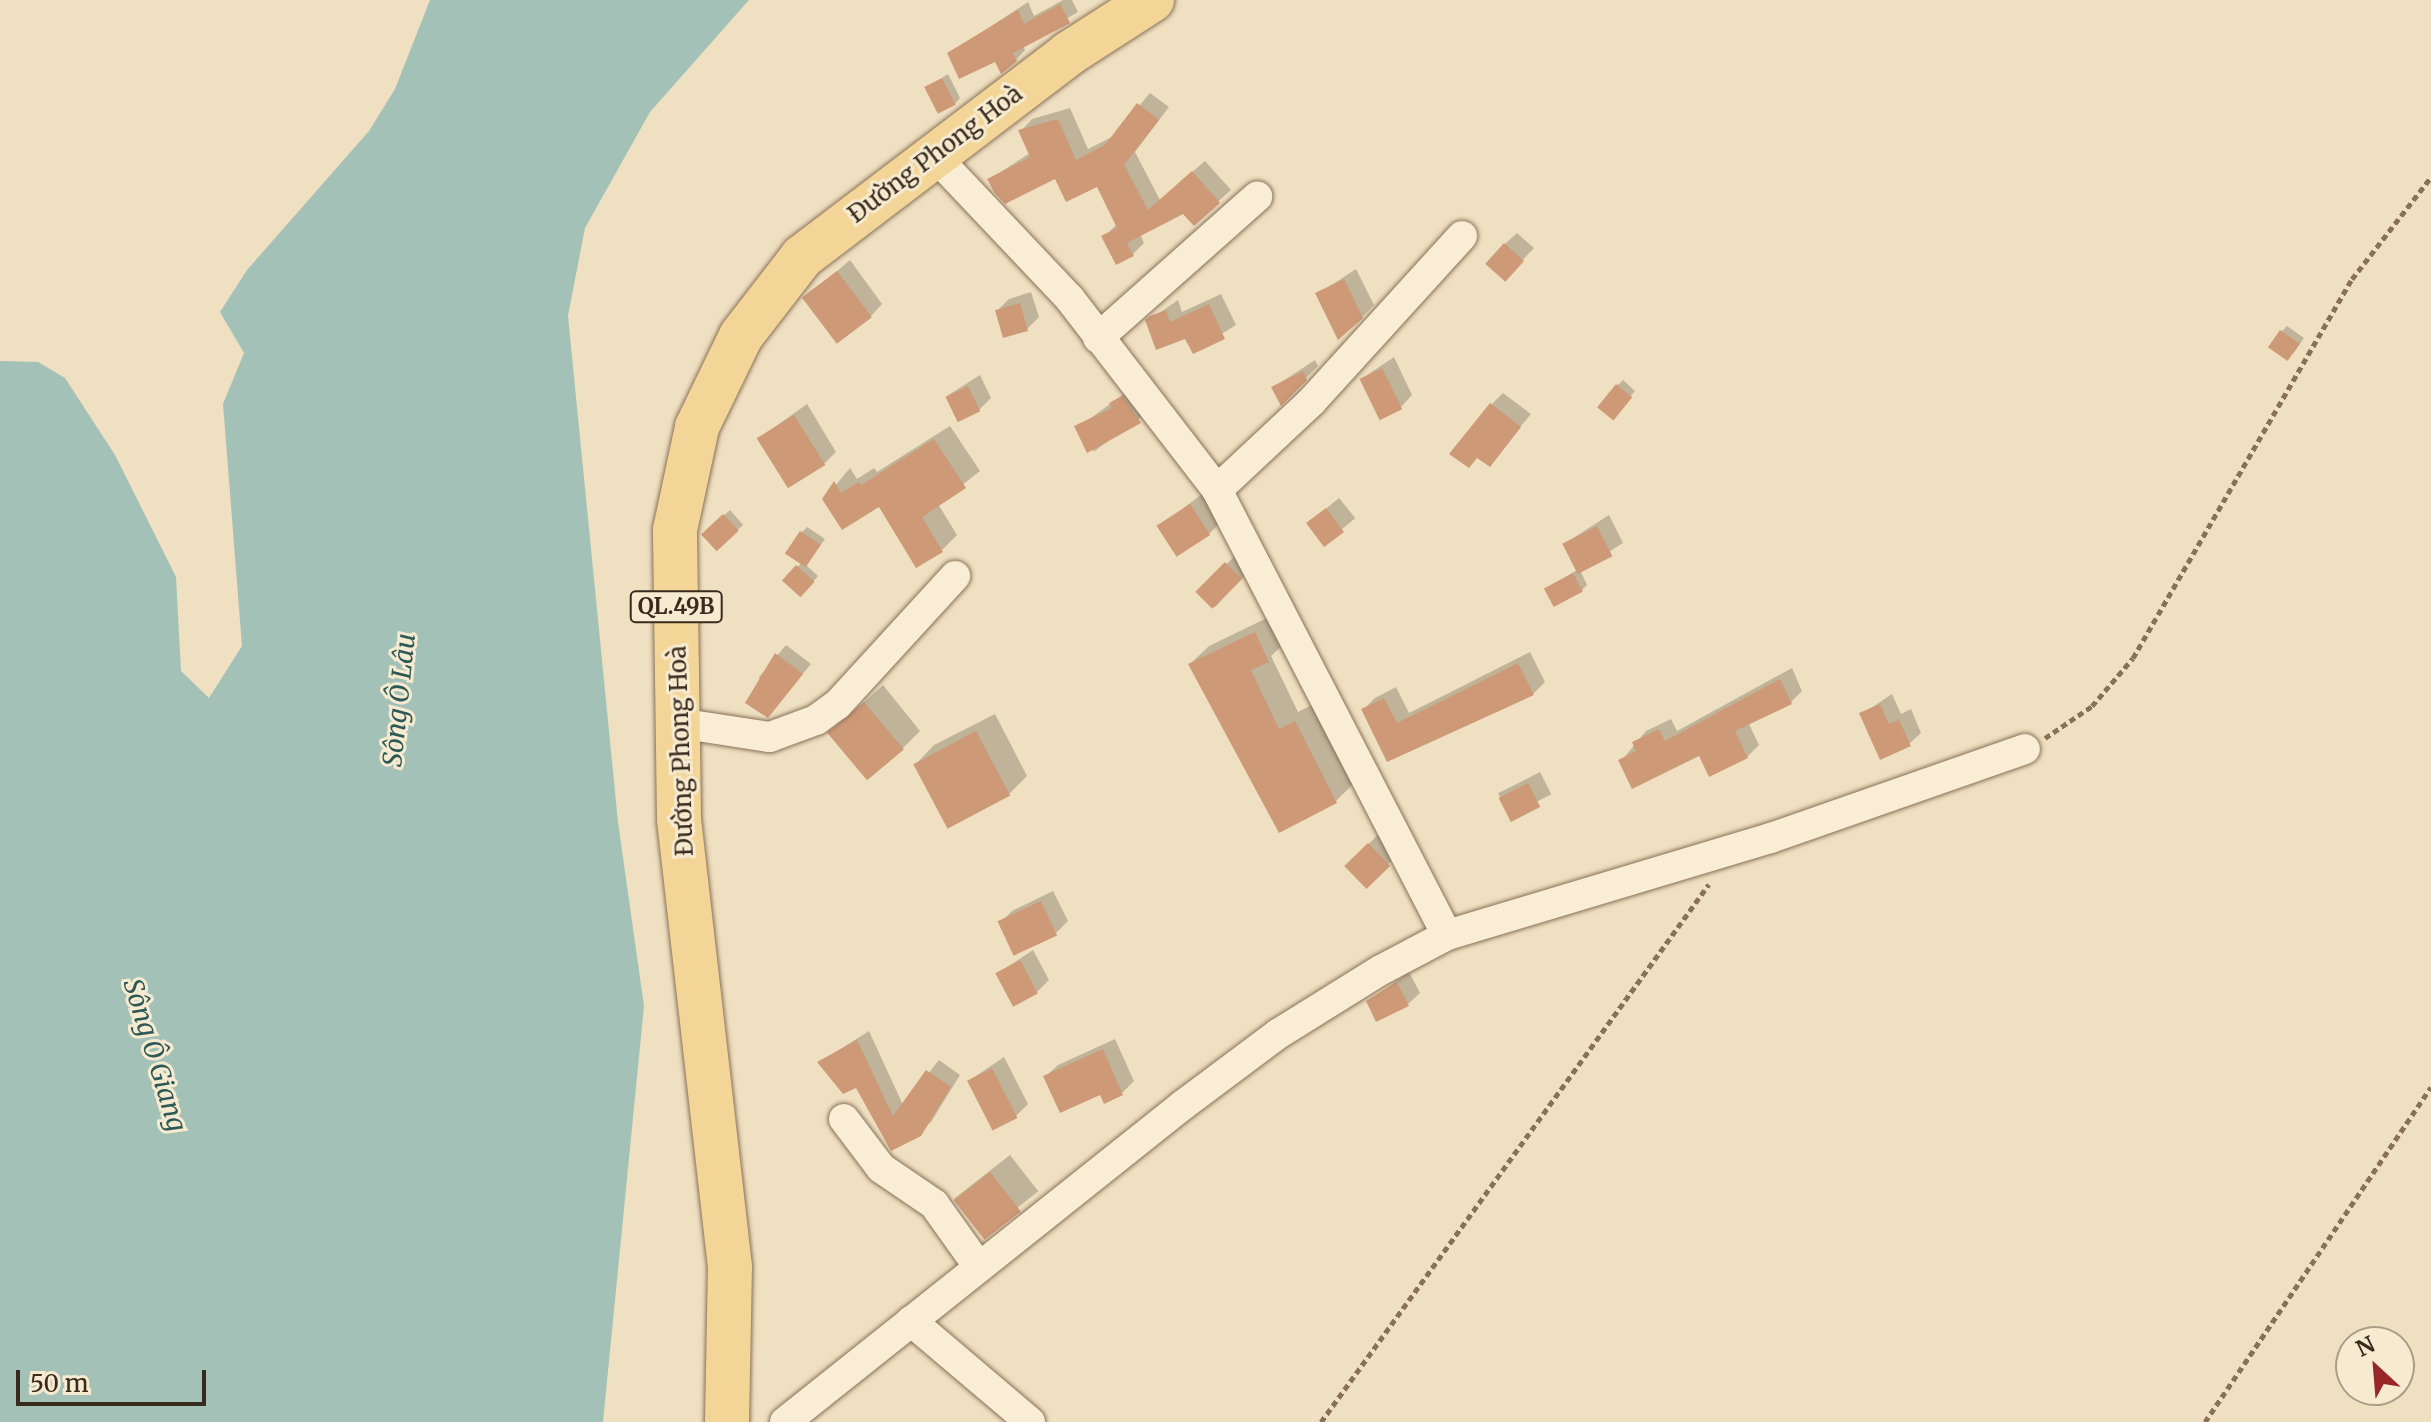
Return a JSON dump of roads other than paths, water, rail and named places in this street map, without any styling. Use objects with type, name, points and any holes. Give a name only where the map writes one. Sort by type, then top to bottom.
[{"type":"main road","name":"Đường Phong Hoà","points":[[727,1422],[730,1267],[679,819],[675,530],[697,427],[741,336],[802,257],[933,154],[1152,0]]},
{"type":"street","points":[[933,154],[1028,251],[1217,490],[1447,935]]},
{"type":"street","points":[[1098,338],[1257,197]]},
{"type":"street","points":[[1217,490],[1312,401],[1462,236]]},
{"type":"street","points":[[678,723],[770,737],[816,720],[864,677],[955,576]]},
{"type":"street","points":[[785,1422],[1278,1034],[1447,935],[1771,838],[2025,749]]},
{"type":"street","points":[[844,1119],[881,1168],[934,1204],[979,1267]]},
{"type":"street","points":[[911,1321],[1030,1422]]},
{"type":"water","points":[[430,0],[749,0],[650,112],[585,228],[568,316],[618,822],[644,1006],[603,1422],[0,1422],[0,361],[38,362],[65,378],[115,455],[176,577],[181,671],[209,698],[242,646],[223,404],[244,353],[220,312],[247,270],[369,131],[395,89]]},
{"type":"water label","name":"Sông Ô Lâu","points":[[399,700]]},
{"type":"water label","name":"Sông Ô Giang","points":[[155,1055]]}]
